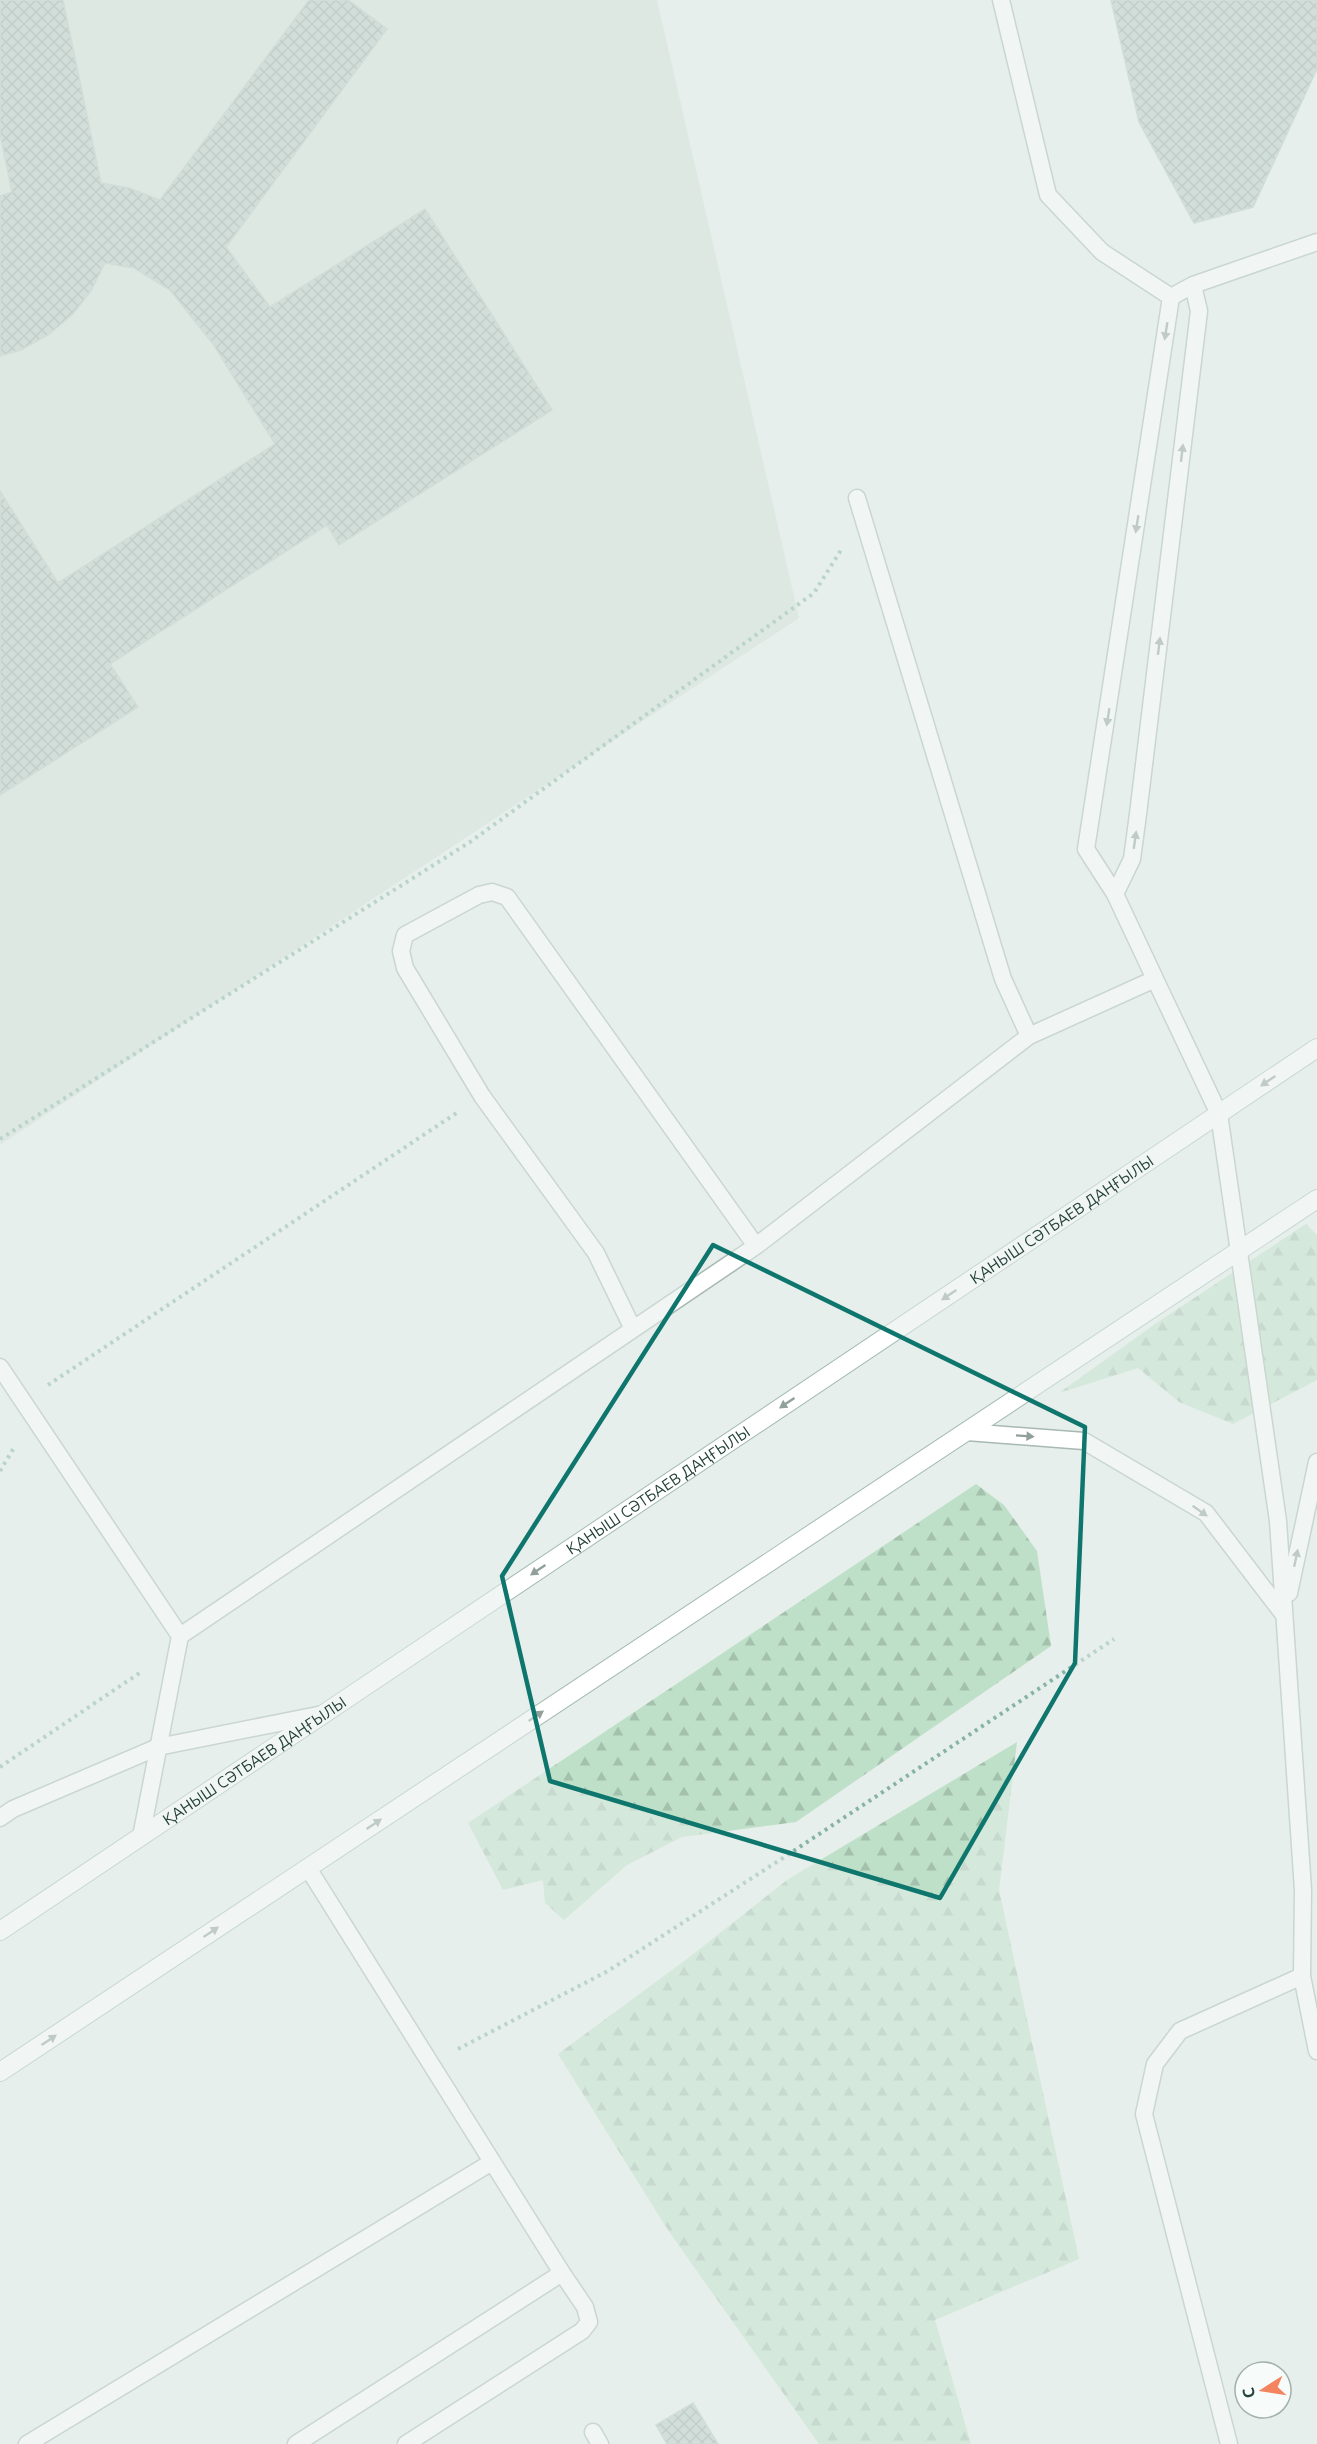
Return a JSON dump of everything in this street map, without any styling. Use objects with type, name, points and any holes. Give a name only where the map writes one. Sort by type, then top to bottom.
[{"type":"main road","name":"ҚАНЫШ СӘТБАЕВ ДАҢҒЫЛЫ","points":[[0,1931],[1317,1048]]},
{"type":"main road","points":[[0,2072],[1317,1199]]},
{"type":"lane","points":[[1001,0],[1048,195],[1102,252],[1172,297]]},
{"type":"lane","points":[[1172,297],[1193,285],[1317,242]]},
{"type":"lane","points":[[1115,894],[1132,859],[1138,814],[1199,311],[1193,285]]},
{"type":"lane","points":[[1172,297],[1086,849],[1115,894],[1219,1114],[1278,1521],[1303,1890],[1302,1976],[1317,2051]]},
{"type":"lane","points":[[857,498],[1003,979],[1029,1036]]},
{"type":"lane","points":[[633,1329],[596,1253],[483,1096],[405,968],[401,951],[405,935],[479,896],[492,892],[507,897],[756,1246]]},
{"type":"lane","points":[[141,1837],[180,1636],[756,1246],[1029,1036],[1155,979]]},
{"type":"lane","points":[[0,1367],[180,1636]]},
{"type":"lane","points":[[966,1432],[1084,1441],[1206,1513],[1284,1615]]},
{"type":"lane","points":[[1284,1615],[1316,1467]]},
{"type":"lane","points":[[0,1818],[13,1809],[158,1747],[324,1714]]},
{"type":"lane","points":[[308,1868],[585,2307],[589,2322],[582,2331],[406,2444]]},
{"type":"lane","points":[[1229,2444],[1144,2114],[1155,2064],[1180,2031],[1302,1976]]},
{"type":"lane","points":[[27,2444],[492,2162]]},
{"type":"lane","points":[[296,2444],[562,2273]]},
{"type":"path","points":[[0,1139],[489,829],[814,592],[863,516]]},
{"type":"path","points":[[22,1402],[483,1096]]},
{"type":"path","points":[[432,2065],[489,2032],[608,1971],[1114,1640]]},
{"type":"path","points":[[0,1767],[150,1666]]},
{"type":"highlighted area","points":[[713,1245],[1085,1427],[1075,1663],[940,1898],[550,1781],[502,1576]]},
{"type":"shaded area","points":[[0,0],[657,0],[799,618],[0,1145]]},
{"type":"green space","points":[[1306,1224],[1317,1235],[1317,1380],[1233,1424],[1179,1402],[1138,1368],[1059,1393],[1155,1324]]},
{"type":"green space","points":[[976,1484],[1004,1505],[1037,1551],[1051,1646],[796,1822],[682,1837],[627,1865],[564,1920],[545,1903],[543,1880],[503,1890],[468,1823]]},
{"type":"green space","points":[[1017,1742],[999,1890],[1079,2259],[935,2320],[971,2444],[819,2444],[668,2230],[558,2054],[687,1959],[787,1880]]},
{"type":"building","points":[[0,0],[63,0],[101,183],[129,188],[160,200],[309,0],[348,0],[387,29],[226,247],[270,307],[425,209],[552,410],[339,545],[327,525],[110,664],[138,707],[0,795],[0,491],[58,583],[275,444],[213,344],[170,290],[134,268],[105,263],[91,291],[72,315],[48,335],[21,350],[0,356],[0,196],[12,192],[0,134]]},
{"type":"building","points":[[1111,0],[1317,0],[1317,69],[1253,207],[1194,223],[1139,122]]},
{"type":"building","points":[[693,2403],[718,2444],[667,2444],[656,2425]]}]
